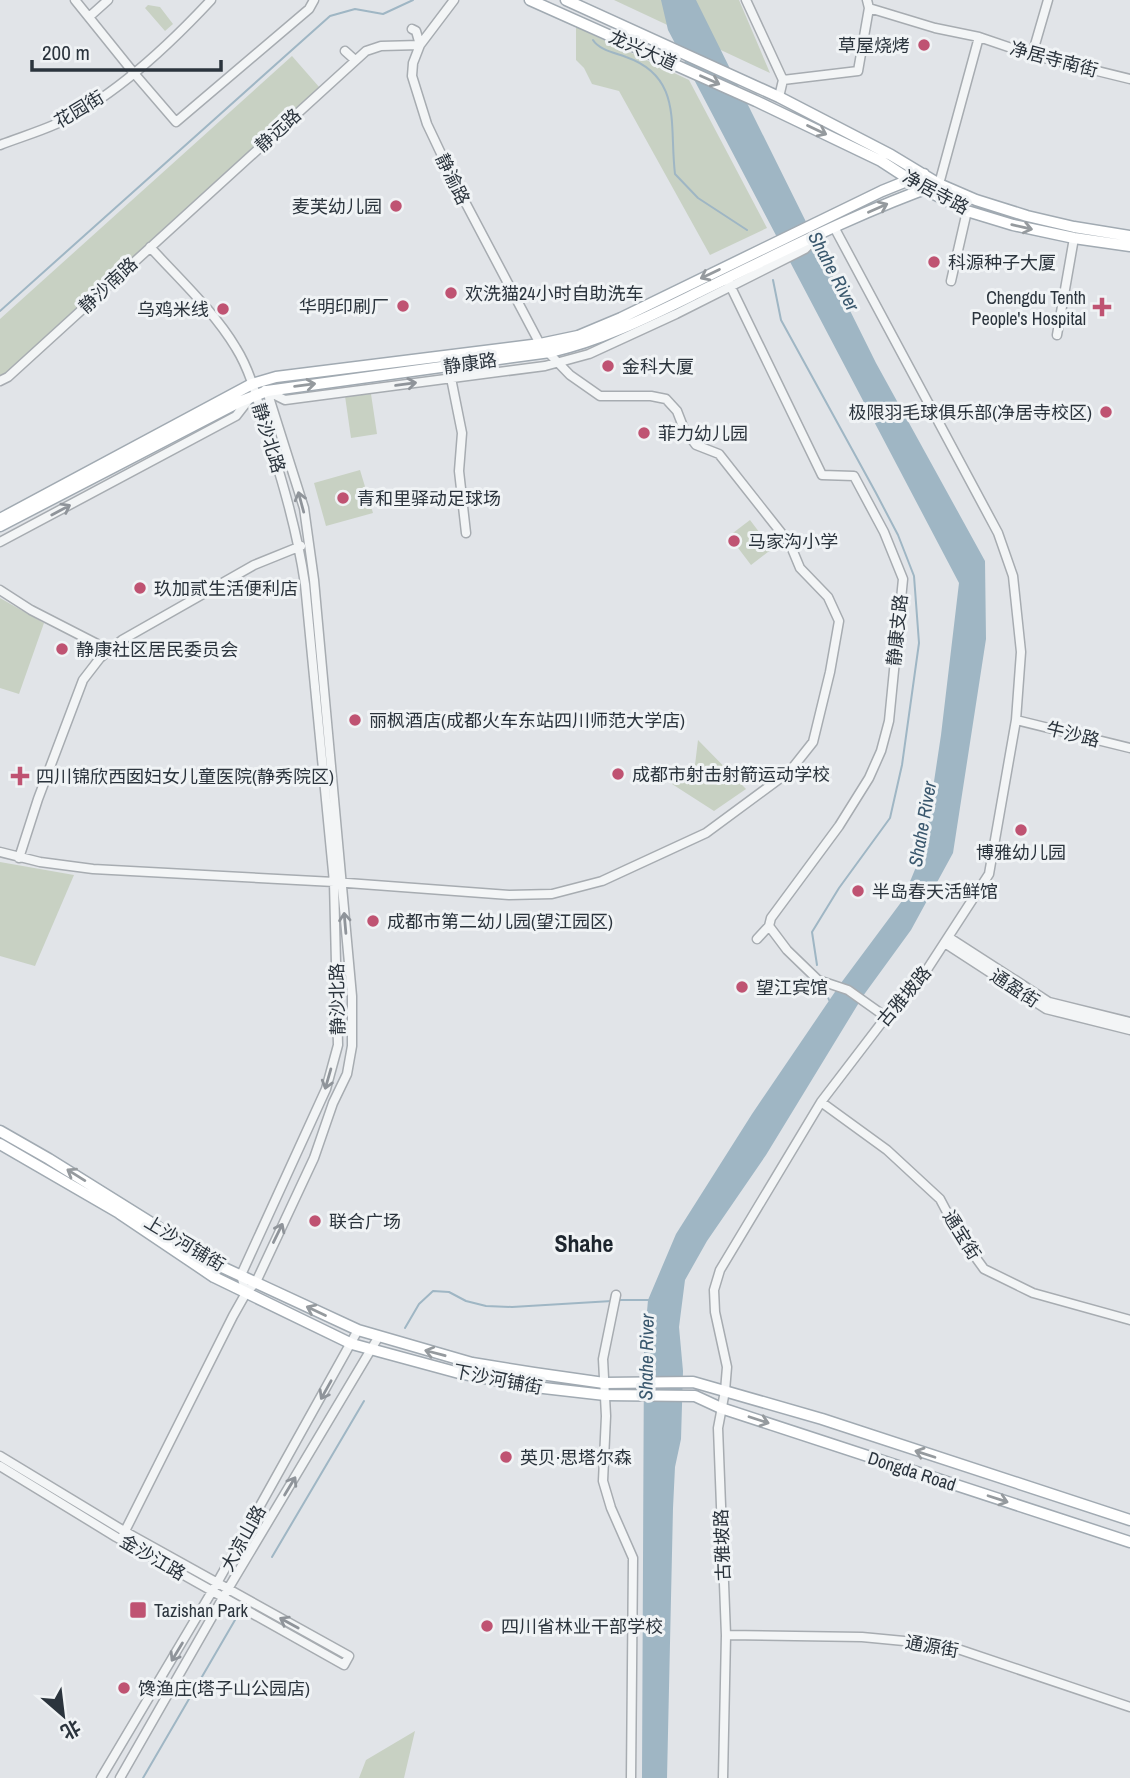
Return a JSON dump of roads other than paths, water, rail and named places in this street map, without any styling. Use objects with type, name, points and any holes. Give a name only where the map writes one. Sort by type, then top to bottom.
[{"type":"main road","name":"龙兴大道","points":[[530,0],[756,101]]},
{"type":"main road","name":"龙兴大道","points":[[566,0],[779,97]]},
{"type":"main road","name":"净居寺路","points":[[779,97],[939,184],[976,200],[1074,227],[1130,236]]},
{"type":"main road","name":"净居寺路","points":[[756,101],[881,161],[924,189],[967,211],[1013,225],[1130,246]]},
{"type":"main road","name":"静康路","points":[[0,526],[267,391],[578,336],[924,174]]},
{"type":"main road","name":"静康路","points":[[0,519],[252,384],[276,377],[550,352],[585,343],[729,283],[834,227],[939,184]]},
{"type":"main road","name":"上沙河铺街","points":[[0,1131],[222,1267],[358,1330],[379,1336]]},
{"type":"main road","name":"上沙河铺街","points":[[0,1144],[119,1213],[214,1278],[352,1344],[373,1349]]},
{"type":"main road","name":"下沙河铺街","points":[[379,1336],[471,1363],[604,1383],[693,1382]]},
{"type":"main road","name":"下沙河铺街","points":[[373,1349],[459,1373],[526,1386],[605,1395],[695,1396]]},
{"type":"main road","name":"Dongda Road","points":[[693,1382],[822,1419],[1130,1520]]},
{"type":"main road","name":"Dongda Road","points":[[695,1396],[720,1408],[1130,1542]]},
{"type":"street","points":[[75,0],[176,122],[309,9],[314,0]]},
{"type":"street","points":[[89,18],[108,0]]},
{"type":"street","name":"花园街","points":[[0,145],[57,124],[86,107],[186,27],[211,0]]},
{"type":"street","name":"静渝路","points":[[338,883],[509,895],[552,894],[602,881],[706,833],[790,771],[813,742],[839,621],[828,597],[800,568],[790,544],[719,454],[696,445],[684,429],[677,411],[666,399],[651,396],[600,396],[570,375],[540,344],[454,181],[427,124],[412,76],[413,63],[420,44],[454,0]]},
{"type":"street","points":[[746,0],[783,80],[779,97]]},
{"type":"street","points":[[1032,55],[1048,0]]},
{"type":"street","points":[[783,80],[858,71],[868,4]]},
{"type":"street","name":"净居寺南街","points":[[868,4],[935,28],[979,37],[1032,55],[1130,79]]},
{"type":"street","points":[[412,29],[416,32],[420,44]]},
{"type":"street","points":[[939,184],[979,37]]},
{"type":"street","name":"静远路","points":[[150,247],[366,51],[381,46],[420,44]]},
{"type":"street","points":[[345,51],[355,60]]},
{"type":"street","points":[[951,281],[967,211]]},
{"type":"street","name":"古雅坡路","points":[[723,1778],[726,1635],[718,1428],[727,1367],[715,1312],[714,1290],[720,1270],[821,1102],[886,1017],[917,985],[989,874],[1016,720],[1021,652],[1013,576],[998,533],[834,227]]},
{"type":"street","points":[[1057,335],[1074,238]]},
{"type":"street","name":"静沙南路","points":[[0,382],[150,247],[208,311],[237,349],[252,384]]},
{"type":"street","points":[[267,391],[285,400],[559,362],[589,354],[729,283]]},
{"type":"street","name":"静康支路","points":[[729,283],[821,475],[854,477],[884,531],[903,579],[888,722],[881,751],[870,778],[771,918],[769,926],[757,939]]},
{"type":"street","points":[[447,361],[462,433],[459,471],[466,533]]},
{"type":"street","name":"静沙北路","points":[[122,1535],[246,1293],[256,1282],[314,1158],[333,1103],[347,1074],[352,1046],[352,996],[338,883],[314,580],[253,397],[252,384],[267,391],[304,508],[304,545]]},
{"type":"street","points":[[0,542],[236,416],[253,397]]},
{"type":"street","points":[[19,858],[83,680],[109,650],[254,565],[304,545]]},
{"type":"street","points":[[0,590],[31,610],[109,650]]},
{"type":"street","name":"牛沙路","points":[[1016,720],[1130,748]]},
{"type":"street","points":[[0,852],[19,858],[93,869],[338,883]]},
{"type":"street","name":"静沙北路","points":[[240,1275],[326,1089],[338,1045],[338,883]]},
{"type":"street","points":[[769,926],[788,950],[821,981],[852,993],[886,1017]]},
{"type":"street","name":"通盈街","points":[[948,941],[1049,1002],[1130,1022]]},
{"type":"street","name":"通盈街","points":[[948,941],[1046,1009],[1130,1030]]},
{"type":"street","name":"通宝街","points":[[821,1102],[887,1150],[940,1199],[958,1233],[984,1269],[1033,1293],[1130,1320]]},
{"type":"street","points":[[240,1275],[246,1293]]},
{"type":"street","points":[[616,1296],[603,1359],[607,1416],[603,1481],[611,1508],[633,1558],[631,1778]]},
{"type":"street","name":"大凉山路","points":[[102,1778],[215,1587],[358,1330]]},
{"type":"street","name":"大凉山路","points":[[120,1778],[222,1598],[379,1336]]},
{"type":"street","points":[[0,1456],[122,1535],[215,1587],[228,1589],[347,1660],[222,1598],[215,1587]]},
{"type":"street","name":"金沙江路","points":[[0,1466],[122,1535]]},
{"type":"street","name":"通源街","points":[[726,1635],[862,1637],[946,1645],[1130,1707]]},
{"type":"water","name":"Shahe River","points":[[661,0],[696,0],[876,363],[985,561],[986,639],[953,853],[911,930],[863,996],[766,1155],[707,1241],[685,1280],[679,1327],[683,1371],[681,1439],[675,1467],[673,1508],[667,1778],[642,1778],[644,1346],[648,1300],[676,1234],[752,1114],[841,983],[902,901],[916,867],[927,828],[959,583],[668,30]]},
{"type":"waterway","points":[[0,311],[330,16],[355,9],[383,14],[413,0]]},
{"type":"waterway","points":[[593,40],[603,49],[644,66],[657,77],[670,105],[675,174],[698,198],[747,230]]},
{"type":"waterway","points":[[773,280],[781,320],[898,535],[914,576],[919,643],[902,765],[890,818],[839,888],[812,932],[817,965]]},
{"type":"waterway","points":[[824,986],[829,1000]]},
{"type":"waterway","points":[[405,1328],[419,1304],[433,1291],[449,1292],[466,1301],[486,1306],[612,1301]]},
{"type":"waterway","points":[[617,1300],[650,1300]]},
{"type":"waterway","points":[[272,1557],[364,1401]]},
{"type":"waterway","points":[[143,1778],[235,1620]]},
{"type":"place","name":"草屋烧烤","points":[[924,45]]},
{"type":"place","name":"麦芙幼儿园","points":[[396,206]]},
{"type":"place","name":"科源种子大厦","points":[[934,262]]},
{"type":"place","name":"欢洗猫24小时自助洗车","points":[[451,293]]},
{"type":"place","name":"华明印刷厂","points":[[403,306]]},
{"type":"place","name":"Chengdu Tenth People's Hospital","points":[[1102,307]]},
{"type":"place","name":"乌鸡米线","points":[[223,309]]},
{"type":"place","name":"金科大厦","points":[[608,366]]},
{"type":"place","name":"极限羽毛球俱乐部(净居寺校区)","points":[[1106,412]]},
{"type":"place","name":"菲力幼儿园","points":[[644,433]]},
{"type":"place","name":"青和里驿动足球场","points":[[343,498]]},
{"type":"place","name":"马家沟小学","points":[[734,541]]},
{"type":"place","name":"玖加贰生活便利店","points":[[140,588]]},
{"type":"place","name":"静康社区居民委员会","points":[[62,649]]},
{"type":"place","name":"丽枫酒店(成都火车东站四川师范大学店)","points":[[355,720]]},
{"type":"place","name":"成都市射击射箭运动学校","points":[[618,774]]},
{"type":"place","name":"四川锦欣西囡妇女儿童医院(静秀院区)","points":[[20,776]]},
{"type":"place","name":"博雅幼儿园","points":[[1021,830]]},
{"type":"place","name":"半岛春天活鲜馆","points":[[858,891]]},
{"type":"place","name":"成都市第二幼儿园(望江园区)","points":[[373,921]]},
{"type":"place","name":"望江宾馆","points":[[742,987]]},
{"type":"place","name":"联合广场","points":[[315,1221]]},
{"type":"place","name":"英贝·思塔尔森","points":[[506,1457]]},
{"type":"place","name":"Tazishan Park","points":[[138,1610]]},
{"type":"place","name":"四川省林业干部学校","points":[[487,1626]]},
{"type":"place","name":"馋渔庄(塔子山公园店)","points":[[124,1688]]},
{"type":"district","name":"Shahe","points":[[584,1243]]}]
